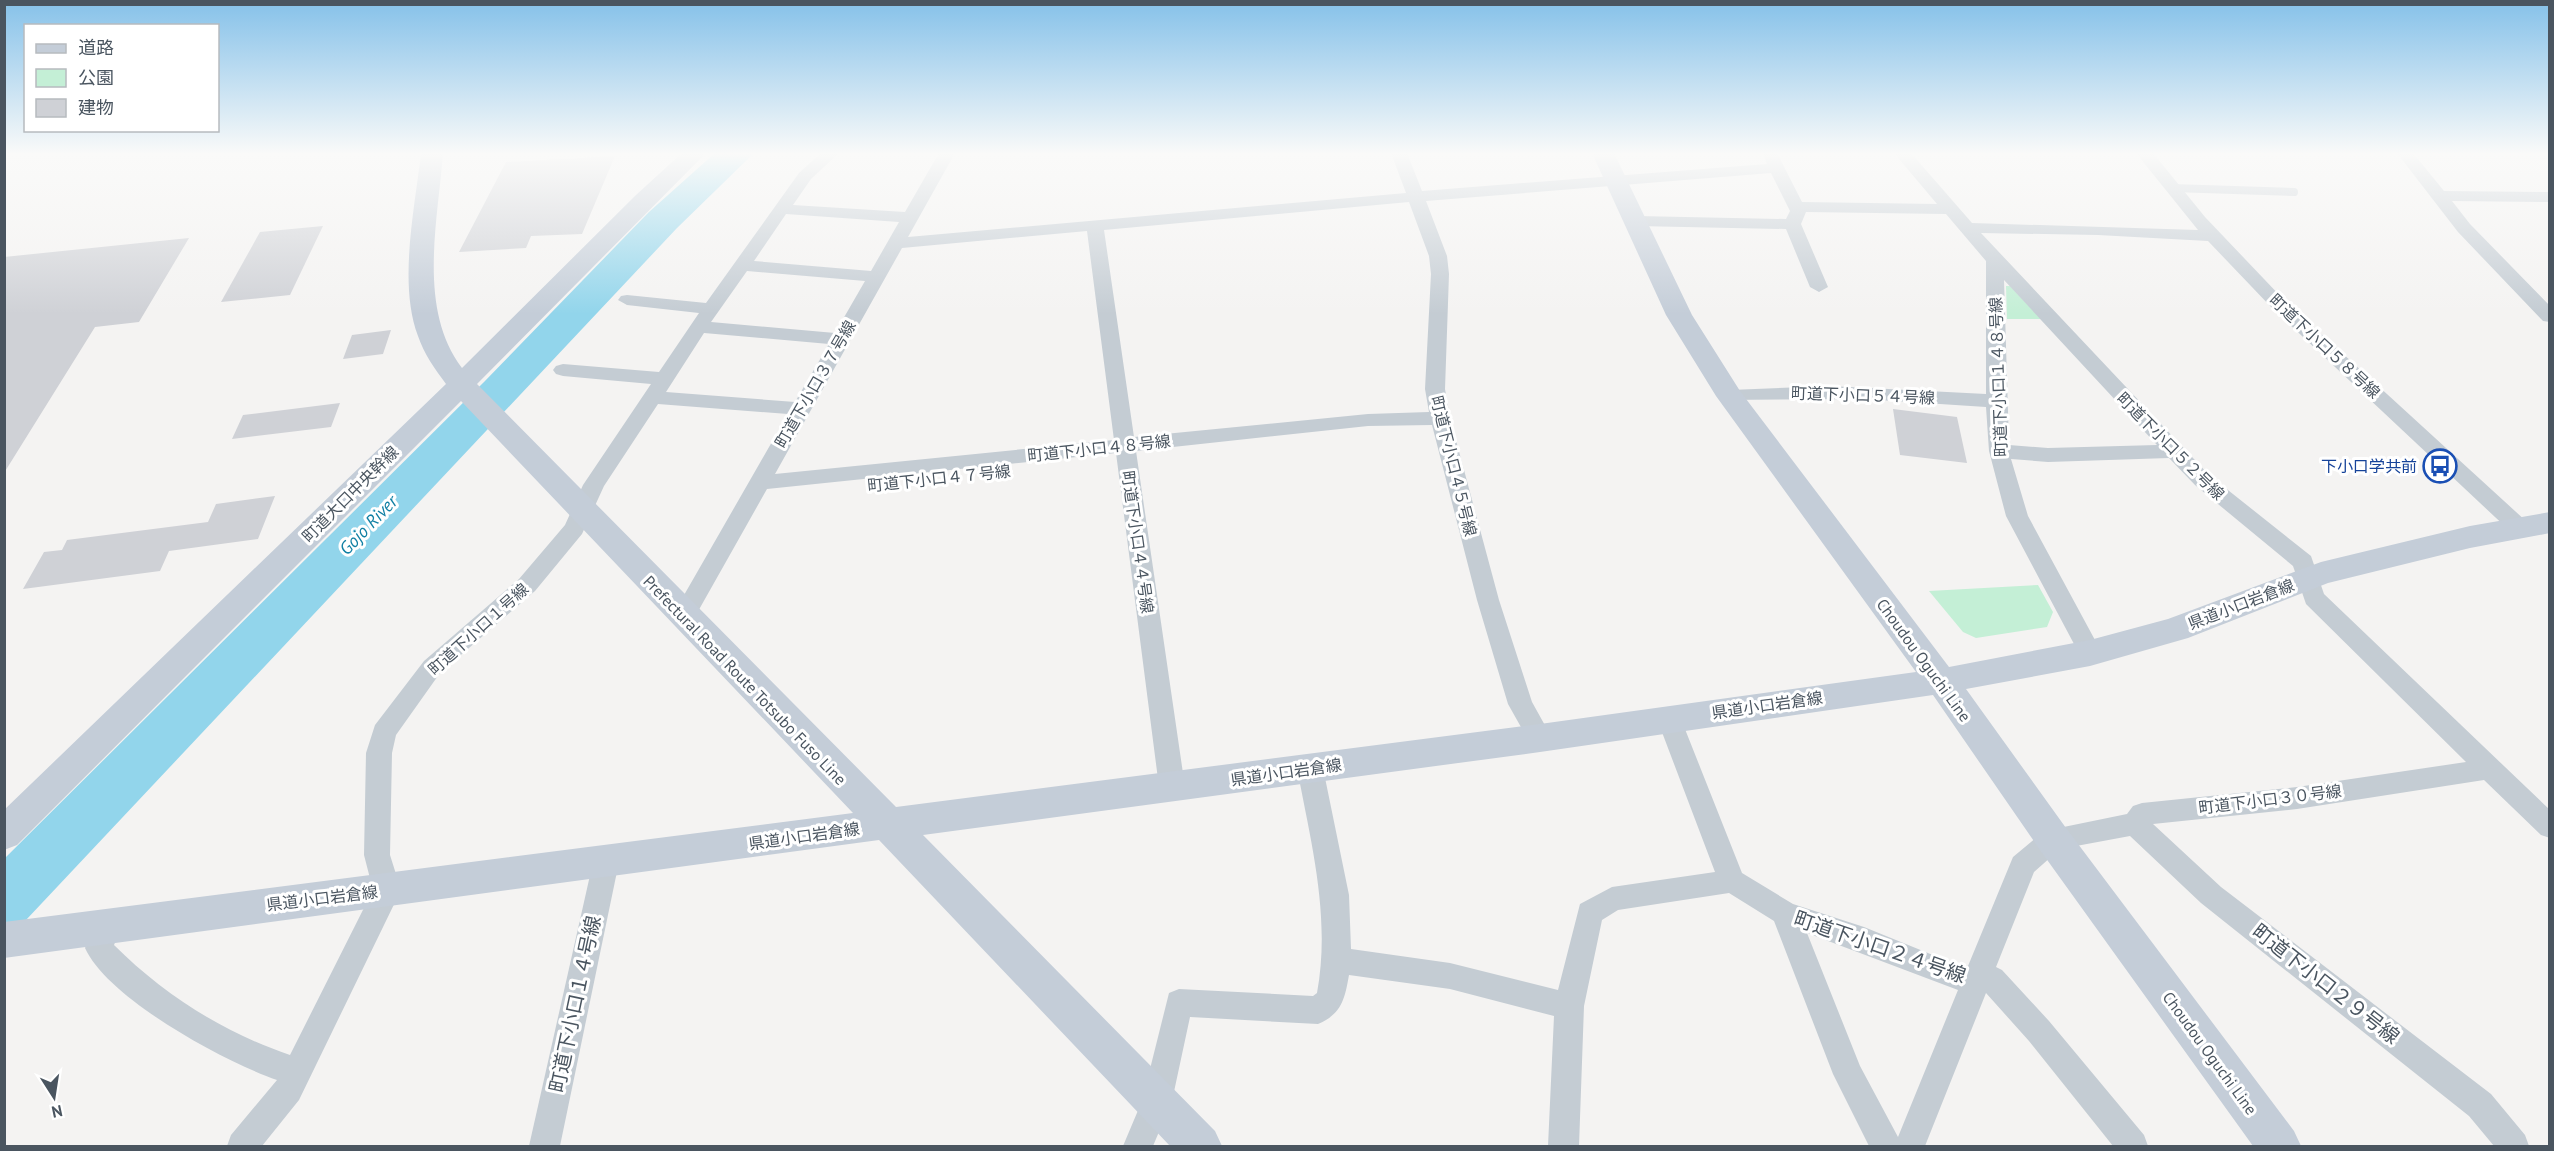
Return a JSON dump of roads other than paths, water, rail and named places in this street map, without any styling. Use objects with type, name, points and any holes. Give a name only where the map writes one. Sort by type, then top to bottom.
[{"type":"main road","name":"Prefectural Road Route Totsubo Fuso Line","points":[[429,207],[423,300],[434,344],[441,359],[465,390],[1200,1146]]},
{"type":"main road","name":"町道大口中央幹線","points":[[4,834],[465,390],[638,207]]},
{"type":"main road","name":"Choudou Oguchi Line","points":[[1630,207],[1679,315],[1730,396],[1941,681],[2053,839],[2279,1146]]},
{"type":"main road","name":"県道小口岩倉線","points":[[7,940],[1540,738],[1941,681],[2090,653],[2176,629],[2308,578],[2534,524]]},
{"type":"street","name":"町道下小口１号線","points":[[387,890],[377,855],[379,753],[384,732],[432,666],[527,585],[574,529],[594,485],[711,309],[783,207]]},
{"type":"street","name":"町道下小口３７号線","points":[[684,616],[917,207]]},
{"type":"street","points":[[896,243],[1308,207]]},
{"type":"street","name":"町道下小口４５号線","points":[[1420,207],[1438,256],[1440,274],[1435,389],[1440,418],[1488,600],[1520,704],[1540,738]]},
{"type":"street","points":[[1818,287],[1792,224],[1798,211],[1796,207],[1952,209]]},
{"type":"street","name":"町道下小口５２号線","points":[[1950,207],[1995,260],[2173,451],[2225,501],[2303,562],[2314,598],[2492,768],[2550,827]]},
{"type":"street","name":"町道下小口５８号線","points":[[2188,207],[2278,304],[2534,524]]},
{"type":"street","points":[[2447,207],[2464,228],[2550,317]]},
{"type":"street","points":[[781,210],[911,218]]},
{"type":"street","points":[[1637,221],[1792,224]]},
{"type":"street","name":"町道下小口４４号線","points":[[1095,226],[1172,787]]},
{"type":"street","points":[[1967,228],[2097,230],[2213,236]]},
{"type":"street","name":"町道下小口１４８号線","points":[[1995,260],[1996,401],[1999,451],[2017,516],[2090,653]]},
{"type":"street","points":[[742,265],[877,277]]},
{"type":"street","points":[[627,300],[711,309]]},
{"type":"street","points":[[699,327],[841,339]]},
{"type":"street","points":[[563,370],[664,379]]},
{"type":"street","name":"町道下小口５４号線","points":[[1730,396],[1856,392],[1996,401]]},
{"type":"street","points":[[652,397],[801,409]]},
{"type":"street","name":"町道下小口４８号線","points":[[1126,452],[1368,420],[1440,418]]},
{"type":"street","points":[[1999,451],[2048,455],[2173,451]]},
{"type":"street","name":"町道下小口４７号線","points":[[755,491],[1126,452]]},
{"type":"street","points":[[1564,1146],[1571,988],[1590,913],[1612,899],[1732,881],[1669,719]]},
{"type":"street","points":[[1138,1146],[1157,1101],[1179,1003],[1318,1010],[1330,1000],[1337,960],[1335,895],[1310,768]]},
{"type":"street","name":"町道下小口３０号線","points":[[2053,839],[2135,824],[2142,814],[2297,798],[2492,768]]},
{"type":"street","name":"町道下小口２９号線","points":[[2135,824],[2211,895],[2480,1105],[2514,1146]]},
{"type":"street","points":[[1910,1146],[2023,865],[2053,839]]},
{"type":"street","name":"町道下小口１４号線","points":[[544,1146],[606,862]]},
{"type":"street","name":"町道下小口２４号線","points":[[1732,881],[1785,913],[1854,936],[1949,975],[1975,980],[1992,979],[2039,1031],[2133,1146]]},
{"type":"street","points":[[242,1146],[288,1090],[387,890]]},
{"type":"street","points":[[1785,913],[1848,1074],[1886,1146]]},
{"type":"street","points":[[108,926],[99,948],[119,971],[163,1008],[268,1064],[297,1072]]},
{"type":"street","points":[[1337,960],[1450,976],[1569,1006]]},
{"type":"waterway","name":"Gojo River","points":[[4,901],[677,207]]},
{"type":"place","name":"下小口学共前","points":[[2440,466]]}]
